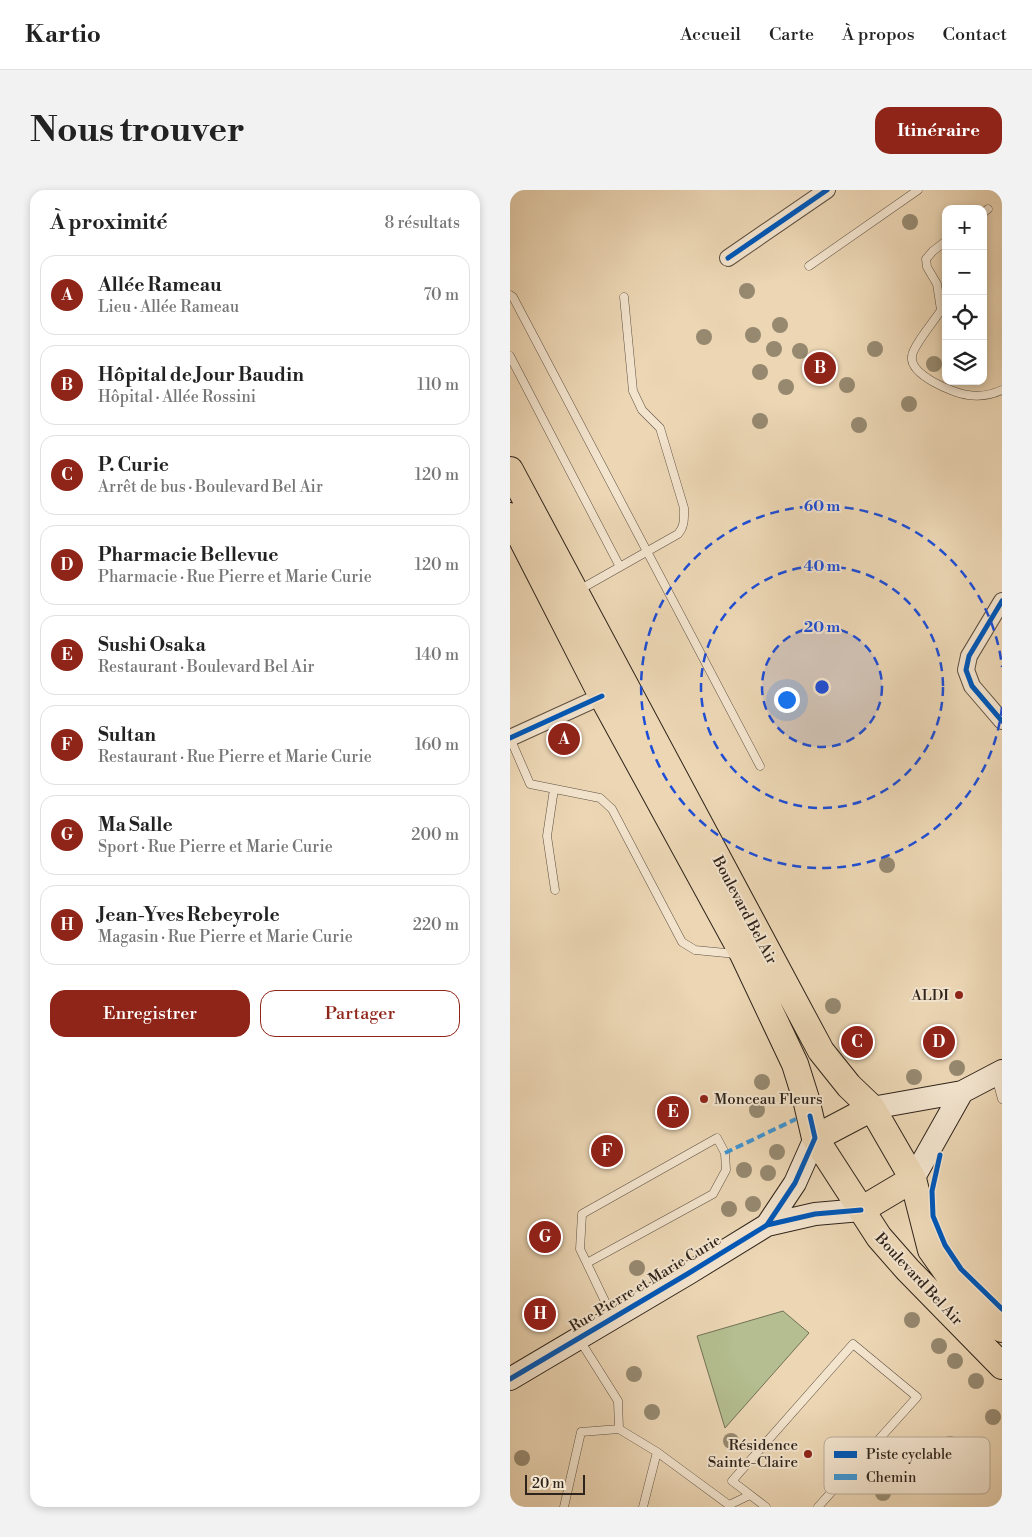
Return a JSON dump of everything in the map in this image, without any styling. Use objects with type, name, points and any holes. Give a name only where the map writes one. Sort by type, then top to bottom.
[{"type":"main road","name":"Boulevard Bel Air","points":[[510,470],[821,1051],[849,1086],[872,1108],[913,1179],[931,1250],[953,1281],[1002,1330]]},
{"type":"main road","name":"Boulevard Bel Air","points":[[510,516],[602,696],[743,954],[795,1064],[815,1138],[879,1237],[908,1270],[1002,1366]]},
{"type":"main road","points":[[815,1138],[872,1108]]},
{"type":"main road","name":"Rue Pierre et Marie Curie","points":[[861,1210],[913,1179]]},
{"type":"street","points":[[728,258],[827,190]]},
{"type":"street","points":[[1002,601],[969,656],[966,670],[972,686],[1002,721]]},
{"type":"street","points":[[510,737],[602,696]]},
{"type":"street","points":[[872,1108],[962,1092],[999,1074]]},
{"type":"street","name":"Rue Pierre et Marie Curie","points":[[913,1179],[962,1092]]},
{"type":"street","name":"Rue Pierre et Marie Curie","points":[[766,1225],[795,1183],[815,1138]]},
{"type":"street","name":"Rue Pierre et Marie Curie","points":[[510,1379],[766,1225],[815,1214],[861,1210]]},
{"type":"lane","points":[[809,266],[918,190]]},
{"type":"lane","points":[[942,244],[926,259],[927,267],[937,284],[941,310],[915,348],[912,356],[914,366],[923,376],[967,395],[983,396],[1002,390]]},
{"type":"lane","points":[[510,295],[760,766]]},
{"type":"lane","points":[[575,592],[648,552],[678,534],[683,528],[684,508],[660,428],[642,410],[633,391],[624,297]]},
{"type":"lane","points":[[510,356],[620,567]]},
{"type":"lane","points":[[510,737],[530,784],[600,798],[612,809],[682,942],[695,950],[743,954]]},
{"type":"lane","points":[[554,789],[547,836],[555,890]]},
{"type":"lane","points":[[999,1074],[1002,1099]]},
{"type":"lane","points":[[587,1263],[713,1194],[726,1170],[725,1153],[717,1138],[582,1214],[580,1249],[612,1318]]},
{"type":"lane","points":[[578,1338],[618,1401],[619,1429]]},
{"type":"lane","points":[[766,1507],[732,1481],[853,1344],[917,1397],[881,1437]]},
{"type":"lane","points":[[564,1507],[581,1432],[619,1429],[657,1452],[729,1506],[750,1495]]},
{"type":"lane","points":[[643,1507],[657,1452]]},
{"type":"lane","points":[[818,1507],[830,1494]]},
{"type":"green space","points":[[783,1311],[809,1333],[725,1428],[697,1336]]},
{"type":"marked path","points":[[725,1153],[796,1119]]},
{"type":"cycle path","points":[[728,258],[827,190]]},
{"type":"cycle path","points":[[1002,601],[969,656],[966,670],[972,686],[1002,721]]},
{"type":"cycle path","points":[[510,738],[602,696]]},
{"type":"cycle path","points":[[767,1225],[795,1183],[815,1138],[810,1116]]},
{"type":"cycle path","points":[[940,1155],[932,1191],[933,1216],[945,1245],[961,1269],[1002,1309]]},
{"type":"cycle path","points":[[510,1379],[767,1225],[815,1214],[861,1210]]},
{"type":"place","name":"Hôpital de Jour Baudin","points":[[820,368]]},
{"type":"place","name":"Allée Rameau","points":[[564,739]]},
{"type":"place","name":"ALDI","points":[[959,995]]},
{"type":"place","name":"P. Curie","points":[[857,1042]]},
{"type":"place","name":"Pharmacie Bellevue","points":[[939,1042]]},
{"type":"place","name":"Monceau Fleurs","points":[[704,1099]]},
{"type":"place","name":"Sushi Osaka","points":[[673,1112]]},
{"type":"place","name":"Sultan","points":[[607,1151]]},
{"type":"place","name":"Ma Salle","points":[[545,1237]]},
{"type":"place","name":"Jean-Yves Rebeyrole","points":[[540,1314]]},
{"type":"place","name":"Résidence Sainte-Claire","points":[[808,1454]]}]
